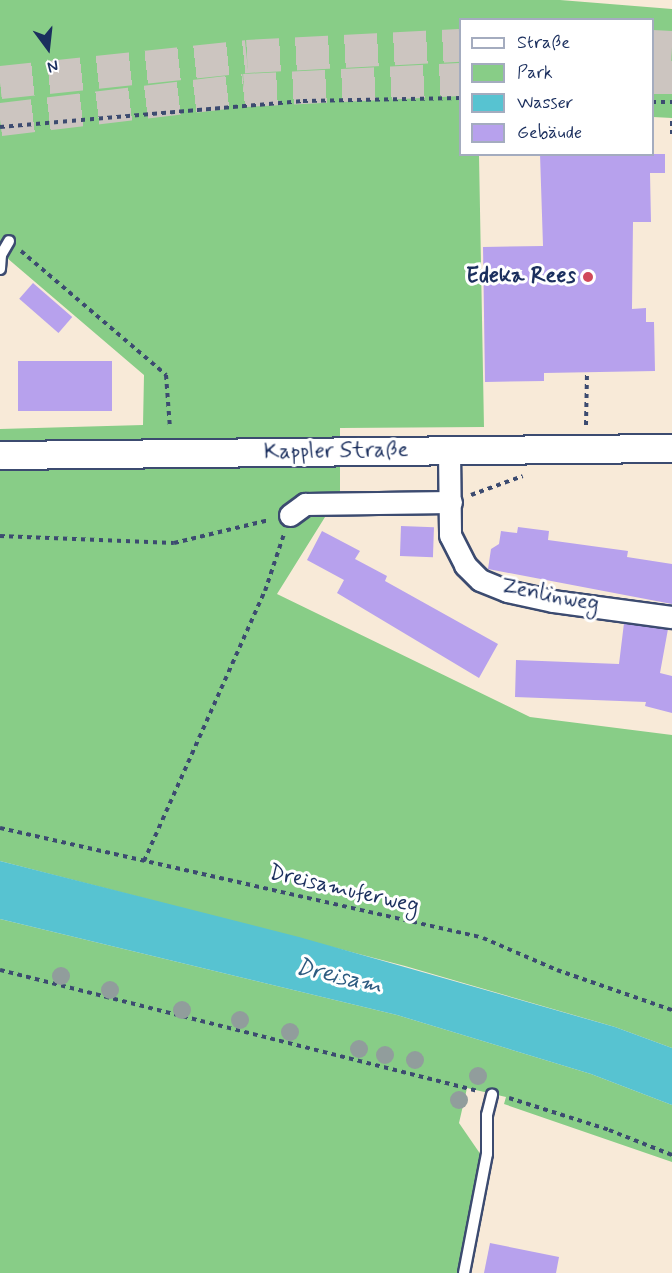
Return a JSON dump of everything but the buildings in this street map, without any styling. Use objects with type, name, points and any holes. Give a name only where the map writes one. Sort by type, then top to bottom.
[{"type":"street","name":"Kappler Straße","points":[[0,455],[672,448]]},
{"type":"street","name":"Zenlinweg","points":[[449,450],[450,535],[465,565],[480,580],[507,591],[553,601],[672,617]]},
{"type":"street","points":[[290,515],[305,504],[451,502]]},
{"type":"lane","points":[[0,269],[1,255],[9,241]]},
{"type":"lane","points":[[464,1273],[487,1154],[487,1115],[492,1095]]},
{"type":"path","points":[[0,127],[270,103],[459,98]]},
{"type":"path","points":[[654,102],[672,102]]},
{"type":"path","points":[[672,121],[672,134]]},
{"type":"path","points":[[9,241],[166,375],[170,438]]},
{"type":"path","points":[[576,430],[586,430],[588,372]]},
{"type":"path","points":[[451,502],[534,472]]},
{"type":"path","points":[[0,536],[174,543],[290,515]]},
{"type":"path","points":[[144,861],[265,591],[290,515]]},
{"type":"path","name":"Dreisamuferweg","points":[[0,828],[483,938],[557,970],[672,1010]]},
{"type":"path","points":[[0,970],[492,1095],[609,1130],[672,1155]]},
{"type":"green space","points":[[0,0],[560,0],[672,9],[672,118],[654,117],[654,18],[459,18],[459,156],[479,156],[484,427],[340,428],[340,493],[277,594],[530,717],[672,735],[672,1048],[615,1027],[405,966],[0,861],[0,429],[143,425],[144,375],[0,252]]},
{"type":"green space","points":[[0,919],[397,1015],[591,1074],[672,1105],[672,1162],[504,1104],[506,1097],[467,1088],[459,1123],[481,1155],[459,1273],[0,1273]]},
{"type":"water","name":"Dreisam","points":[[0,861],[299,937],[615,1027],[672,1048],[672,1105],[591,1074],[397,1015],[0,919]]},
{"type":"tunnel","points":[[0,82],[247,56],[459,45]]},
{"type":"tunnel","points":[[654,46],[672,47]]},
{"type":"tunnel","points":[[654,77],[672,77]]},
{"type":"tunnel","points":[[0,119],[244,90],[459,79]]},
{"type":"place","name":"Edeka Rees","points":[[588,277]]}]
